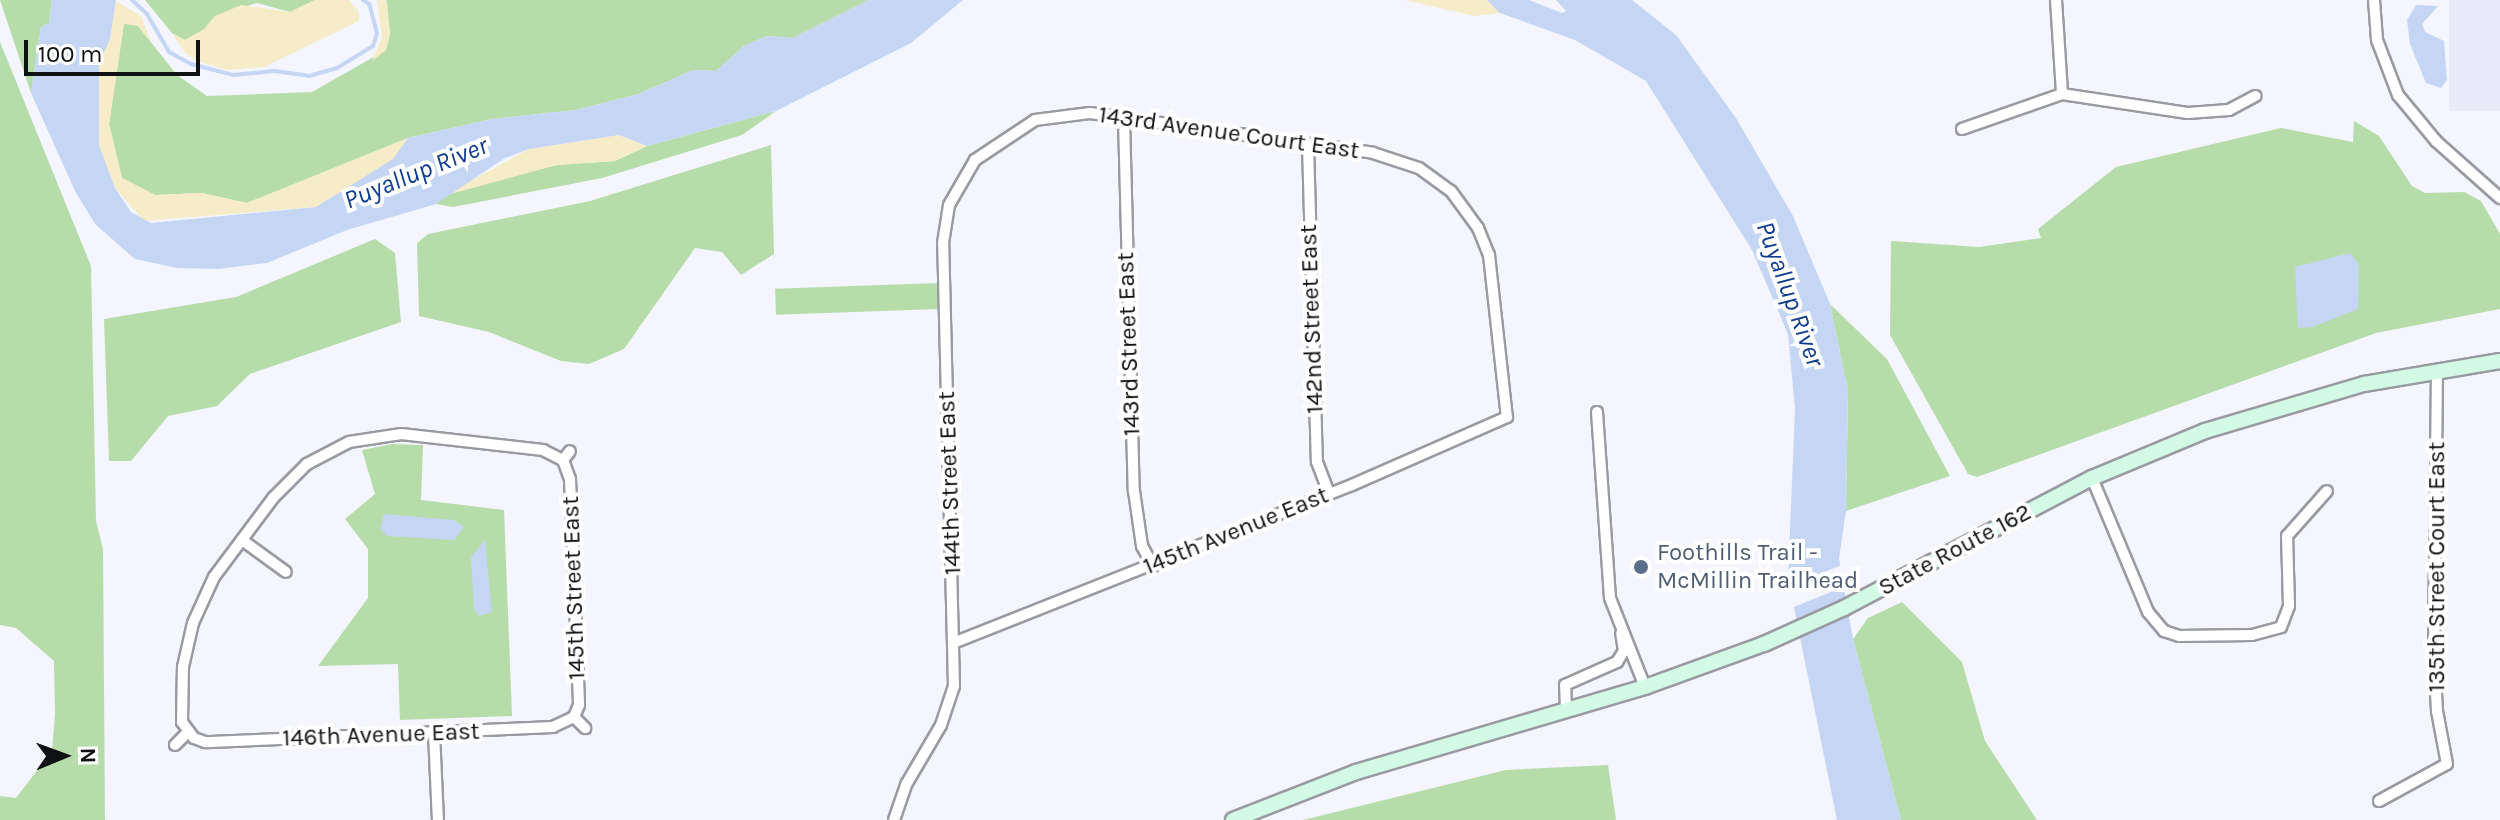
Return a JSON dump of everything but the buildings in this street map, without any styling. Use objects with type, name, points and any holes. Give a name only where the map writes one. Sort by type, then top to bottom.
[{"type":"main road","name":"State Route 162","points":[[1233,820],[1356,772],[1645,687],[1764,644],[1923,567],[2092,478],[2255,414],[2437,370],[2500,361]]},
{"type":"street","points":[[2056,0],[2062,94]]},
{"type":"street","points":[[2374,0],[2377,40],[2398,95],[2436,141],[2500,198]]},
{"type":"street","points":[[1962,129],[2062,94],[2188,113],[2229,110],[2255,96]]},
{"type":"street","name":"143rd Avenue Court East","points":[[990,146],[1048,117],[1090,113],[1399,160],[1438,179],[1461,203],[1489,255],[1498,367],[1509,411]]},
{"type":"street","name":"143rd Street East","points":[[1124,119],[1134,491],[1142,546],[1153,566]]},
{"type":"street","name":"142nd Street East","points":[[1308,144],[1317,462],[1329,493]]},
{"type":"street","name":"144th Street East","points":[[894,820],[949,706],[957,641],[943,243],[955,190],[990,146]]},
{"type":"street","name":"135th Street Court East","points":[[2379,801],[2447,764],[2437,711],[2434,656],[2437,370]]},
{"type":"street","name":"145th Avenue East","points":[[957,641],[1153,566],[1488,428],[1509,411]]},
{"type":"street","points":[[1566,710],[1565,685],[1617,662],[1624,651],[1609,588],[1597,412]]},
{"type":"street","points":[[175,745],[187,733],[182,722],[182,680],[193,623],[214,577],[273,498],[321,455],[375,435],[429,437],[543,450],[563,460],[570,451]]},
{"type":"street","name":"145th Street East","points":[[563,460],[570,479],[579,705],[574,717]]},
{"type":"street","points":[[2092,478],[2148,612],[2164,631],[2179,636],[2267,634],[2281,627],[2289,606],[2287,536],[2327,491]]},
{"type":"street","points":[[242,540],[286,572]]},
{"type":"street","points":[[1621,633],[1629,639],[1645,687]]},
{"type":"street","points":[[574,717],[585,728]]},
{"type":"street","name":"146th Avenue East","points":[[187,733],[205,742],[434,733],[553,727],[574,717]]},
{"type":"street","points":[[434,733],[438,820]]},
{"type":"shaded area","points":[[2449,0],[2500,0],[2500,111],[2449,111]]},
{"type":"green space","points":[[0,0],[52,0],[49,23],[41,27],[31,93]]},
{"type":"green space","points":[[145,0],[315,0],[290,12],[257,3],[215,16],[205,29],[185,40],[172,33]]},
{"type":"green space","points":[[386,0],[869,0],[793,38],[767,36],[744,46],[716,71],[693,70],[639,94],[576,110],[492,119],[408,138],[247,203],[202,193],[155,195],[122,178],[109,124],[124,23],[138,26],[177,75],[207,96],[312,92],[386,50],[390,34]]},
{"type":"green space","points":[[0,42],[91,266],[96,521],[103,549],[105,820],[0,820],[0,796],[16,798],[52,751],[55,714],[54,661],[16,628],[0,625]]},
{"type":"green space","points":[[776,111],[742,135],[602,178],[453,207],[436,204],[443,196],[485,182],[557,165],[615,161],[647,146]]},
{"type":"green space","points":[[2354,121],[2379,136],[2412,186],[2425,193],[2464,192],[2481,201],[2500,234],[2500,309],[2376,333],[1977,477],[1968,474],[1890,335],[1891,241],[1979,247],[2041,238],[2038,229],[2116,167],[2281,128],[2353,142]]},
{"type":"green space","points":[[771,145],[774,254],[741,275],[722,252],[695,248],[624,349],[589,364],[561,361],[489,332],[419,316],[417,243],[428,234],[590,201]]},
{"type":"green space","points":[[375,239],[395,253],[401,322],[250,374],[217,406],[168,416],[131,461],[109,461],[104,319],[236,297]]},
{"type":"green space","points":[[938,283],[939,309],[776,315],[775,289]]},
{"type":"green space","points":[[1830,304],[1887,359],[1950,476],[1846,511],[1848,391]]},
{"type":"green space","points":[[392,444],[423,445],[421,500],[504,510],[512,716],[400,720],[398,664],[318,666],[368,598],[368,549],[345,519],[375,494],[362,450]]},
{"type":"green space","points":[[1902,602],[1962,662],[1985,741],[2037,820],[1901,820],[1853,639],[1868,618]]},
{"type":"green space","points":[[1608,765],[1616,820],[1303,820],[1506,770]]},
{"type":"sand","points":[[315,0],[349,0],[359,12],[359,21],[264,67],[226,70],[200,62],[186,54],[172,33],[185,40],[204,29],[215,16],[241,5],[290,12]]},
{"type":"sand","points":[[377,0],[387,1],[390,34],[386,50],[372,61],[382,38]]},
{"type":"sand","points":[[1405,0],[1487,0],[1500,13],[1474,16]]},
{"type":"sand","points":[[116,1],[141,16],[152,44],[138,26],[124,24],[109,124],[122,178],[155,195],[202,193],[247,203],[408,138],[394,159],[316,207],[144,221],[115,188],[99,145],[99,64],[110,39]]},
{"type":"sand","points":[[619,135],[647,146],[615,161],[557,165],[443,196],[529,149]]},
{"type":"water","name":"Puyallup River","points":[[52,0],[116,0],[110,39],[99,64],[99,145],[115,188],[131,212],[151,223],[316,207],[393,159],[408,138],[492,119],[576,110],[639,94],[693,70],[716,71],[744,46],[767,36],[793,38],[869,0],[963,0],[911,43],[776,111],[647,146],[619,135],[529,149],[505,158],[436,204],[347,230],[267,263],[218,269],[177,268],[135,259],[96,225],[76,193],[31,93],[41,27],[49,23]]},
{"type":"water","name":"Puyallup River","points":[[1487,0],[1529,0],[1562,13],[1566,11],[1556,0],[1632,0],[1676,35],[1736,118],[1793,216],[1830,304],[1848,391],[1846,511],[1839,558],[1853,639],[1901,820],[1837,820],[1788,578],[1795,409],[1788,334],[1752,250],[1646,81],[1575,40],[1500,13]]},
{"type":"water","points":[[2416,5],[2438,6],[2422,24],[2425,32],[2444,41],[2447,80],[2441,88],[2426,83],[2410,44],[2407,20]]},
{"type":"water","points":[[2350,253],[2359,265],[2358,309],[2313,327],[2298,328],[2295,267]]},
{"type":"water","points":[[384,514],[454,520],[464,527],[454,540],[387,536],[380,529]]},
{"type":"water","points":[[485,540],[492,612],[479,616],[474,609],[471,557]]},
{"type":"pier","points":[[1844,564],[1848,585],[1789,609],[1786,588]]},
{"type":"waterway","points":[[132,0],[147,14],[169,52],[191,64],[233,75],[275,71],[309,76],[337,68],[373,46],[377,33],[369,4],[363,0]]},
{"type":"place","name":"Foothills Trail - McMillin Trailhead","points":[[1641,567]]}]
